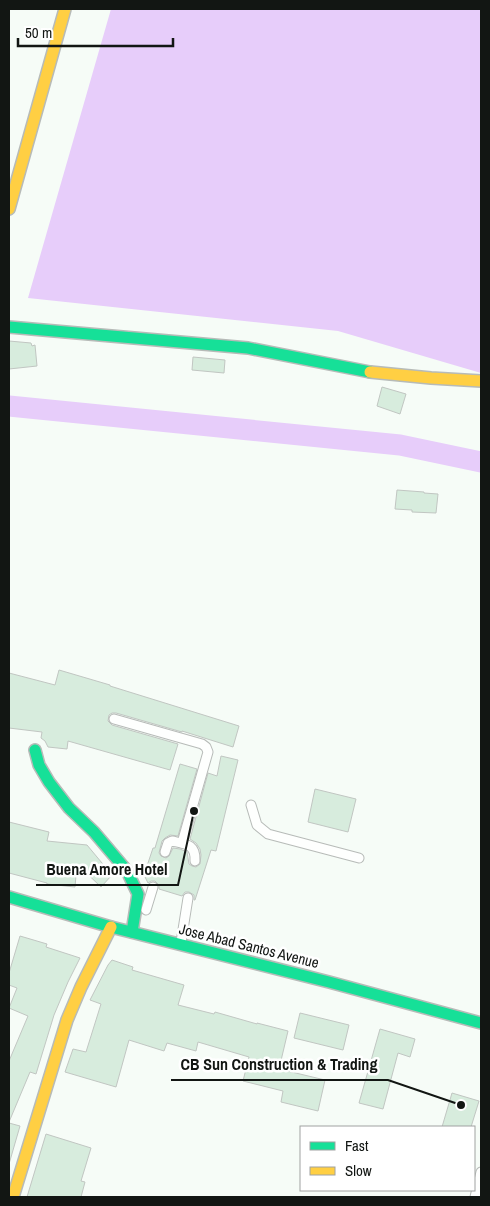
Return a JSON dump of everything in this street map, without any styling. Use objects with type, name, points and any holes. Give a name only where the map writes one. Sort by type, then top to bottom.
[{"type":"main road","points":[[9,209],[65,9]]},
{"type":"main road","points":[[9,328],[248,348],[366,372],[481,381]]},
{"type":"main road","points":[[35,750],[39,765],[49,782],[69,808],[94,832],[127,871],[138,894],[135,933]]},
{"type":"main road","name":"Jose Abad Santos Avenue","points":[[9,898],[111,927],[329,982],[481,1023]]},
{"type":"main road","points":[[13,1197],[67,1020],[80,987],[111,927]]},
{"type":"lane","points":[[114,718],[202,744],[206,747],[208,752],[182,843]]},
{"type":"lane","points":[[251,805],[257,825],[268,834],[359,858]]},
{"type":"lane","points":[[165,852],[168,843],[172,841],[182,843],[194,850],[196,854],[195,861]]},
{"type":"lane","points":[[135,933],[153,887]]},
{"type":"lane","points":[[181,944],[188,898]]},
{"type":"lane","points":[[476,1197],[481,1172]]},
{"type":"shaded area","points":[[111,9],[481,9],[481,373],[338,331],[28,298]]},
{"type":"building","points":[[9,341],[35,345],[37,366],[9,369]]},
{"type":"building","points":[[193,357],[225,360],[224,373],[192,370]]},
{"type":"building","points":[[382,387],[406,394],[400,414],[377,406]]},
{"type":"building","points":[[397,490],[438,494],[436,513],[395,509]]},
{"type":"building","points":[[59,670],[239,726],[233,747],[116,713],[109,715],[108,721],[112,725],[178,744],[170,770],[68,741],[67,749],[48,747],[41,738],[42,732],[9,728],[9,673],[55,685]]},
{"type":"building","points":[[221,756],[238,760],[216,851],[211,850],[195,900],[194,895],[189,892],[185,892],[182,896],[159,889],[159,885],[155,881],[148,883],[144,875],[153,848],[155,848],[180,764],[197,769],[178,836],[170,835],[165,838],[162,841],[159,853],[166,858],[173,848],[180,849],[187,852],[189,864],[196,867],[200,864],[200,849],[190,839],[208,773],[217,776]]},
{"type":"building","points":[[315,789],[356,799],[348,832],[308,822]]},
{"type":"building","points":[[9,822],[49,832],[47,841],[87,845],[112,875],[101,887],[77,864],[75,887],[47,884],[9,873]]},
{"type":"building","points":[[20,936],[47,944],[46,947],[80,958],[54,1015],[36,1074],[30,1072],[9,1122],[9,1061],[28,1016],[9,1008],[17,988],[9,985],[9,973]]},
{"type":"building","points":[[112,960],[133,967],[132,970],[184,985],[178,1005],[214,1014],[215,1012],[288,1031],[279,1069],[325,1080],[318,1111],[281,1102],[283,1091],[243,1081],[249,1057],[198,1042],[196,1051],[167,1043],[164,1051],[129,1040],[116,1087],[65,1072],[73,1049],[86,1052],[101,1004],[90,1000]]},
{"type":"building","points":[[300,1013],[349,1025],[343,1050],[294,1038]]},
{"type":"building","points":[[380,1029],[415,1039],[410,1057],[398,1053],[383,1109],[359,1103]]},
{"type":"building","points":[[452,1093],[479,1101],[471,1126],[442,1126]]},
{"type":"building","points":[[9,1123],[20,1126],[9,1164]]},
{"type":"building","points":[[46,1134],[91,1148],[81,1181],[85,1182],[81,1197],[27,1197]]},
{"type":"waterway","points":[[9,406],[400,445],[481,462]]},
{"type":"traffic: fast","points":[[9,327],[248,348],[370,372]]},
{"type":"traffic: fast","points":[[35,750],[39,765],[49,782],[69,808],[94,832],[127,871],[138,894],[132,932]]},
{"type":"traffic: fast","points":[[9,897],[111,927],[329,982],[481,1023]]},
{"type":"traffic: slow","points":[[9,209],[65,9]]},
{"type":"traffic: slow","points":[[370,372],[481,381]]},
{"type":"traffic: slow","points":[[13,1197],[67,1020],[111,927]]},
{"type":"place","name":"Buena Amore Hotel","points":[[194,811]]},
{"type":"place","name":"CB Sun Construction & Trading","points":[[461,1105]]}]
